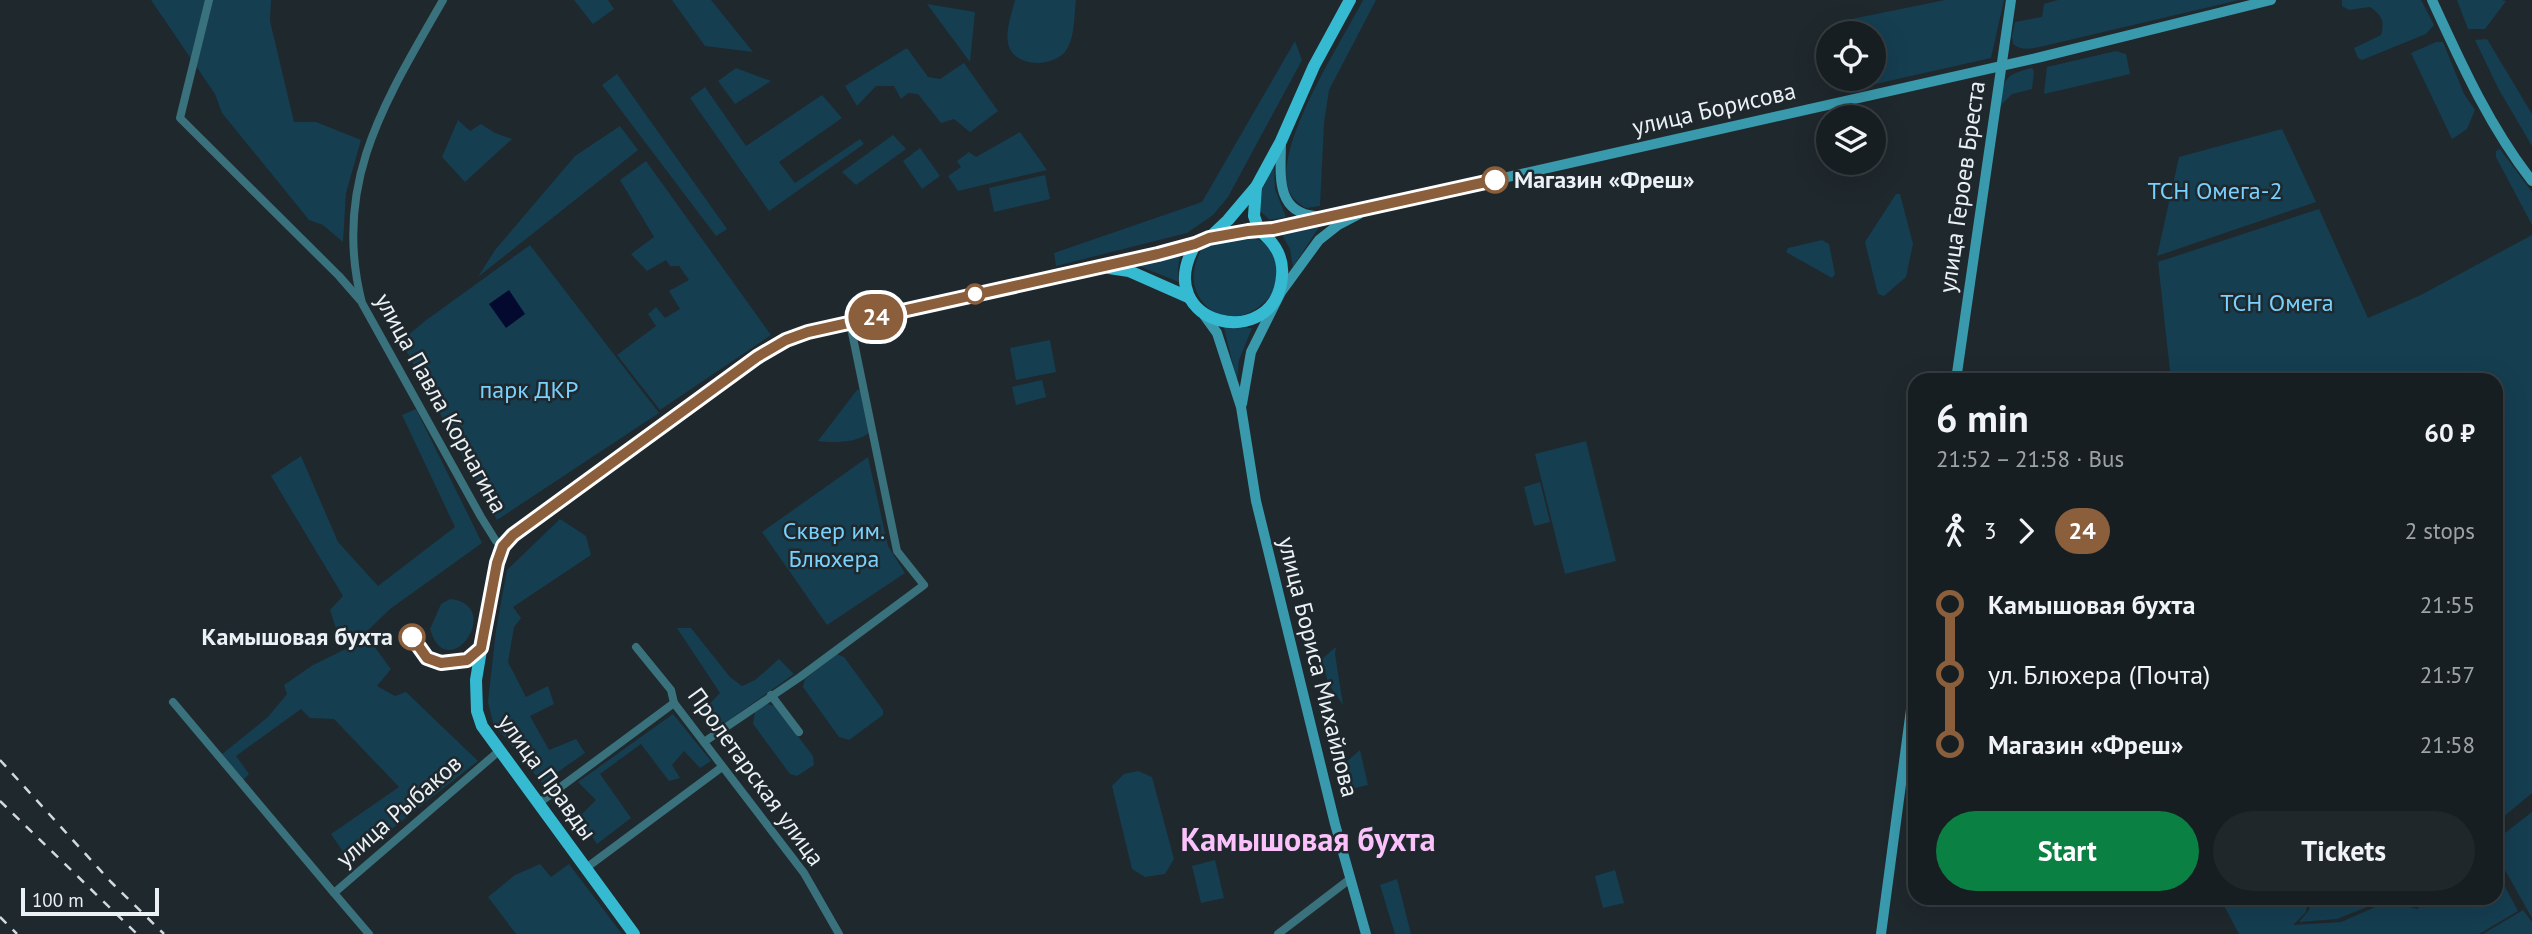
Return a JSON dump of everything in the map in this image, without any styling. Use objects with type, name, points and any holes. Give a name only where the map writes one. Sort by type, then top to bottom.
[{"type":"main road","points":[[1209,238],[1256,187],[1281,141],[1314,66],[1350,0]]},
{"type":"main road","name":"улица Героев Бреста","points":[[1957,373],[2011,0]]},
{"type":"main road","name":"улица Борисова","points":[[1259,230],[1370,208],[2001,66],[2271,0]]},
{"type":"main road","points":[[2432,0],[2476,93],[2508,150],[2532,181]]},
{"type":"main road","points":[[1281,141],[1282,189],[1290,208],[1304,215],[1324,217]]},
{"type":"main road","points":[[1102,266],[1129,271],[1188,297],[1204,315],[1220,322],[1253,320],[1262,314],[1281,292],[1283,272],[1280,255],[1271,240],[1259,230],[1254,216],[1256,187]]},
{"type":"main road","name":"улица Борисова","points":[[1281,292],[1319,240],[1338,225],[1370,208]]},
{"type":"main road","points":[[503,546],[513,535],[558,501],[757,357],[786,340],[808,332],[1102,266],[1195,244],[1209,238],[1259,230]]},
{"type":"main road","points":[[1188,297],[1184,280],[1186,260],[1195,244]]},
{"type":"main road","name":"улица Бориса Михайлова","points":[[1241,407],[1251,352],[1281,292]]},
{"type":"main road","name":"улица Бориса Михайлова","points":[[1204,315],[1217,333],[1241,407],[1256,501],[1366,934]]},
{"type":"main road","name":"улица Правды","points":[[503,546],[485,615],[476,699],[482,726],[635,934]]},
{"type":"main road","points":[[1881,934],[1908,732]]},
{"type":"street","points":[[209,0],[180,118],[339,276],[362,303]]},
{"type":"street","name":"улица Павла Корчагина","points":[[443,0],[375,126],[365,153],[354,205],[354,272],[362,303],[481,517],[496,541],[503,546]]},
{"type":"street","points":[[704,742],[924,585],[897,551],[850,323]]},
{"type":"street","name":"Пролетарская улица","points":[[636,647],[671,691],[674,703],[804,873],[839,934]]},
{"type":"street","points":[[771,695],[799,732]]},
{"type":"street","points":[[173,702],[334,893]]},
{"type":"street","points":[[539,803],[674,703]]},
{"type":"street","name":"улица Рыбаков","points":[[369,934],[334,893],[499,751]]},
{"type":"street","points":[[586,867],[722,767]]},
{"type":"street","points":[[1278,934],[1350,879]]},
{"type":"green space","points":[[151,0],[271,0],[270,21],[294,122],[316,122],[361,140],[346,193],[343,242],[323,225],[309,220],[222,113],[215,94]]},
{"type":"green space","points":[[574,0],[608,0],[614,9],[593,24]]},
{"type":"green space","points":[[672,0],[711,0],[753,52],[705,46]]},
{"type":"green space","points":[[1015,0],[1076,0],[1072,38],[1062,55],[1038,63],[1022,60],[1015,55],[1007,38]]},
{"type":"green space","points":[[1363,0],[1376,0],[1329,90],[1324,123],[1320,206],[1306,208],[1289,192],[1287,184],[1287,164],[1292,141],[1314,90]]},
{"type":"green space","points":[[1945,0],[2004,0],[1991,58],[1886,82],[1886,21],[1842,21]]},
{"type":"green space","points":[[2058,0],[2239,0],[2036,48],[2024,49],[2013,44],[2015,22],[2042,17],[2044,4]]},
{"type":"green space","points":[[2342,0],[2421,0],[2434,25],[2426,34],[2362,60],[2358,58],[2354,48],[2381,35],[2381,19],[2370,7],[2349,10],[2342,6]]},
{"type":"green space","points":[[2457,0],[2506,1],[2485,29],[2468,29]]},
{"type":"green space","points":[[927,4],[975,12],[970,62]]},
{"type":"green space","points":[[2487,39],[2532,114],[2532,146],[2498,88],[2475,40]]},
{"type":"green space","points":[[1295,41],[1302,60],[1228,197],[1213,215],[1187,233],[1056,266],[1054,253],[1202,202]]},
{"type":"green space","points":[[2436,42],[2443,42],[2464,94],[2475,110],[2467,129],[2452,139],[2411,53]]},
{"type":"green space","points":[[907,48],[928,77],[940,79],[964,63],[998,111],[970,132],[954,119],[941,123],[918,94],[908,93],[901,99],[894,86],[876,86],[857,106],[845,86]]},
{"type":"green space","points":[[2116,51],[2126,54],[2130,74],[2044,94],[2047,67]]},
{"type":"green space","points":[[736,68],[771,81],[735,104],[718,81]]},
{"type":"green space","points":[[2032,68],[2032,89],[2012,94],[2000,106],[2007,79]]},
{"type":"green space","points":[[617,74],[727,229],[716,236],[602,85]]},
{"type":"green space","points":[[705,87],[746,146],[822,95],[842,118],[779,162],[795,183],[860,139],[864,144],[769,211],[690,98]]},
{"type":"green space","points":[[458,120],[470,131],[481,124],[512,139],[465,182],[442,157]]},
{"type":"green space","points":[[620,126],[638,150],[478,277],[495,250],[575,156]]},
{"type":"green space","name":"ТСН Омега-2","points":[[2282,129],[2316,202],[2157,256],[2179,157]]},
{"type":"green space","points":[[1020,132],[1047,170],[958,191],[948,176],[961,167],[957,161],[969,152],[976,157]]},
{"type":"green space","points":[[893,135],[906,149],[856,185],[842,172]]},
{"type":"green space","points":[[920,148],[940,176],[922,189],[903,161]]},
{"type":"green space","points":[[2500,149],[2532,192],[2532,225],[2496,157],[2496,151]]},
{"type":"green space","points":[[646,161],[771,335],[660,410],[617,355],[656,326],[648,314],[656,307],[665,318],[680,309],[669,291],[689,280],[679,266],[670,266],[666,260],[647,271],[631,254],[654,237],[620,180]]},
{"type":"green space","points":[[1274,165],[1275,189],[1286,217],[1270,220],[1260,211],[1262,190]]},
{"type":"green space","points":[[1045,175],[1050,199],[994,212],[989,188]]},
{"type":"green space","points":[[1896,194],[1900,194],[1913,244],[1906,277],[1884,296],[1878,294],[1865,242]]},
{"type":"green space","name":"ТСН Омега","points":[[2319,209],[2368,318],[2421,295],[2532,235],[2532,793],[2503,817],[2503,373],[2170,373],[2158,262]]},
{"type":"green space","points":[[1321,224],[1293,267],[1290,249],[1281,233]]},
{"type":"green space","points":[[1249,236],[1272,250],[1279,265],[1278,281],[1271,295],[1245,314],[1230,317],[1214,312],[1201,300],[1195,286],[1195,265],[1200,251],[1204,244]]},
{"type":"green space","points":[[1822,240],[1829,244],[1835,274],[1832,278],[1786,252],[1788,248]]},
{"type":"green space","name":"парк ДКР","points":[[530,245],[659,413],[497,520],[401,341]]},
{"type":"green space","points":[[1180,255],[1179,282],[1136,265]]},
{"type":"green space","points":[[1224,328],[1252,328],[1239,360],[1237,381]]},
{"type":"green space","points":[[1050,340],[1056,372],[1016,380],[1010,348]]},
{"type":"green space","points":[[1042,380],[1046,397],[1016,405],[1012,387]]},
{"type":"green space","points":[[857,390],[860,390],[870,432],[852,440],[818,441]]},
{"type":"green space","points":[[416,409],[482,543],[390,609],[357,641],[342,647],[330,610],[343,596],[271,476],[301,456],[338,542],[378,586],[455,527],[402,415]]},
{"type":"green space","points":[[1586,441],[1616,561],[1565,574],[1535,454]]},
{"type":"green space","name":"Сквер им. Блюхера","points":[[868,457],[888,546],[905,573],[827,625],[762,532]]},
{"type":"green space","points":[[1540,482],[1550,522],[1534,526],[1524,487]]},
{"type":"green space","points":[[560,519],[586,536],[591,555],[513,607],[521,618],[514,627],[508,662],[526,697],[548,686],[554,704],[530,716],[549,750],[576,739],[585,753],[542,783],[493,723],[488,702],[496,630],[507,570]]},
{"type":"green space","points":[[450,599],[466,604],[473,615],[473,627],[459,647],[448,650],[438,645],[430,629],[441,604]]},
{"type":"green space","points":[[677,628],[691,628],[730,677],[742,686],[755,680],[779,659],[794,674],[715,730],[703,711],[720,693]]},
{"type":"green space","points":[[368,638],[391,669],[377,686],[395,696],[406,692],[478,761],[350,862],[331,834],[399,787],[334,719],[310,718],[301,709],[236,756],[249,774],[243,780],[221,755],[268,717],[287,694],[284,685],[313,665]]},
{"type":"green space","points":[[1336,647],[1343,705],[1328,683],[1322,659]]},
{"type":"green space","points":[[837,654],[844,657],[883,710],[883,715],[849,740],[839,737],[803,687],[805,679]]},
{"type":"green space","points":[[767,704],[775,706],[813,756],[814,765],[797,776],[790,774],[753,724],[755,712]]},
{"type":"green space","points":[[673,714],[711,761],[700,768],[684,751],[672,765],[680,778],[669,781],[641,744],[600,774],[631,818],[597,844],[579,817],[596,800],[578,782]]},
{"type":"green space","points":[[1360,750],[1368,785],[1351,789],[1345,763]]},
{"type":"green space","points":[[1138,771],[1152,777],[1174,859],[1165,874],[1145,877],[1132,869],[1112,786],[1124,774]]},
{"type":"green space","points":[[2532,812],[2532,918],[2503,866],[2503,835]]},
{"type":"green space","points":[[1215,860],[1224,898],[1201,903],[1192,866]]},
{"type":"green space","points":[[540,864],[551,877],[569,864],[622,934],[516,934],[488,897],[515,875]]},
{"type":"green space","points":[[1615,870],[1624,903],[1603,908],[1595,876]]},
{"type":"green space","points":[[1397,879],[1411,934],[1395,934],[1380,885]]},
{"type":"green space","points":[[2503,883],[2518,911],[2479,934],[2239,934],[2224,905],[2307,905],[2306,912],[2293,925],[2341,922],[2380,905],[2403,905],[2417,909],[2422,905],[2503,905]]},
{"type":"green space","points":[[2310,905],[2372,905],[2337,919],[2299,922]]},
{"type":"green space","points":[[2523,910],[2532,922],[2532,934],[2483,934]]},
{"type":"shaded area","points":[[509,290],[525,314],[506,328],[489,304]]},
{"type":"railway","points":[[0,760],[111,882],[164,934]]},
{"type":"railway","points":[[0,801],[137,934]]},
{"type":"railway","points":[[0,917],[17,934]]},
{"type":"bus line","name":"24","points":[[412,637],[427,658],[441,663],[467,660],[481,648],[485,615],[497,563],[503,546],[513,535],[757,357],[786,340],[808,332],[1158,254],[1209,238],[1273,229],[1495,180]]},
{"type":"place","name":"Магазин «Фреш»","points":[[1495,180]]},
{"type":"place","name":"Камышовая бухта","points":[[412,637]]},
{"type":"district","name":"Камышовая бухта","points":[[1308,840]]}]
